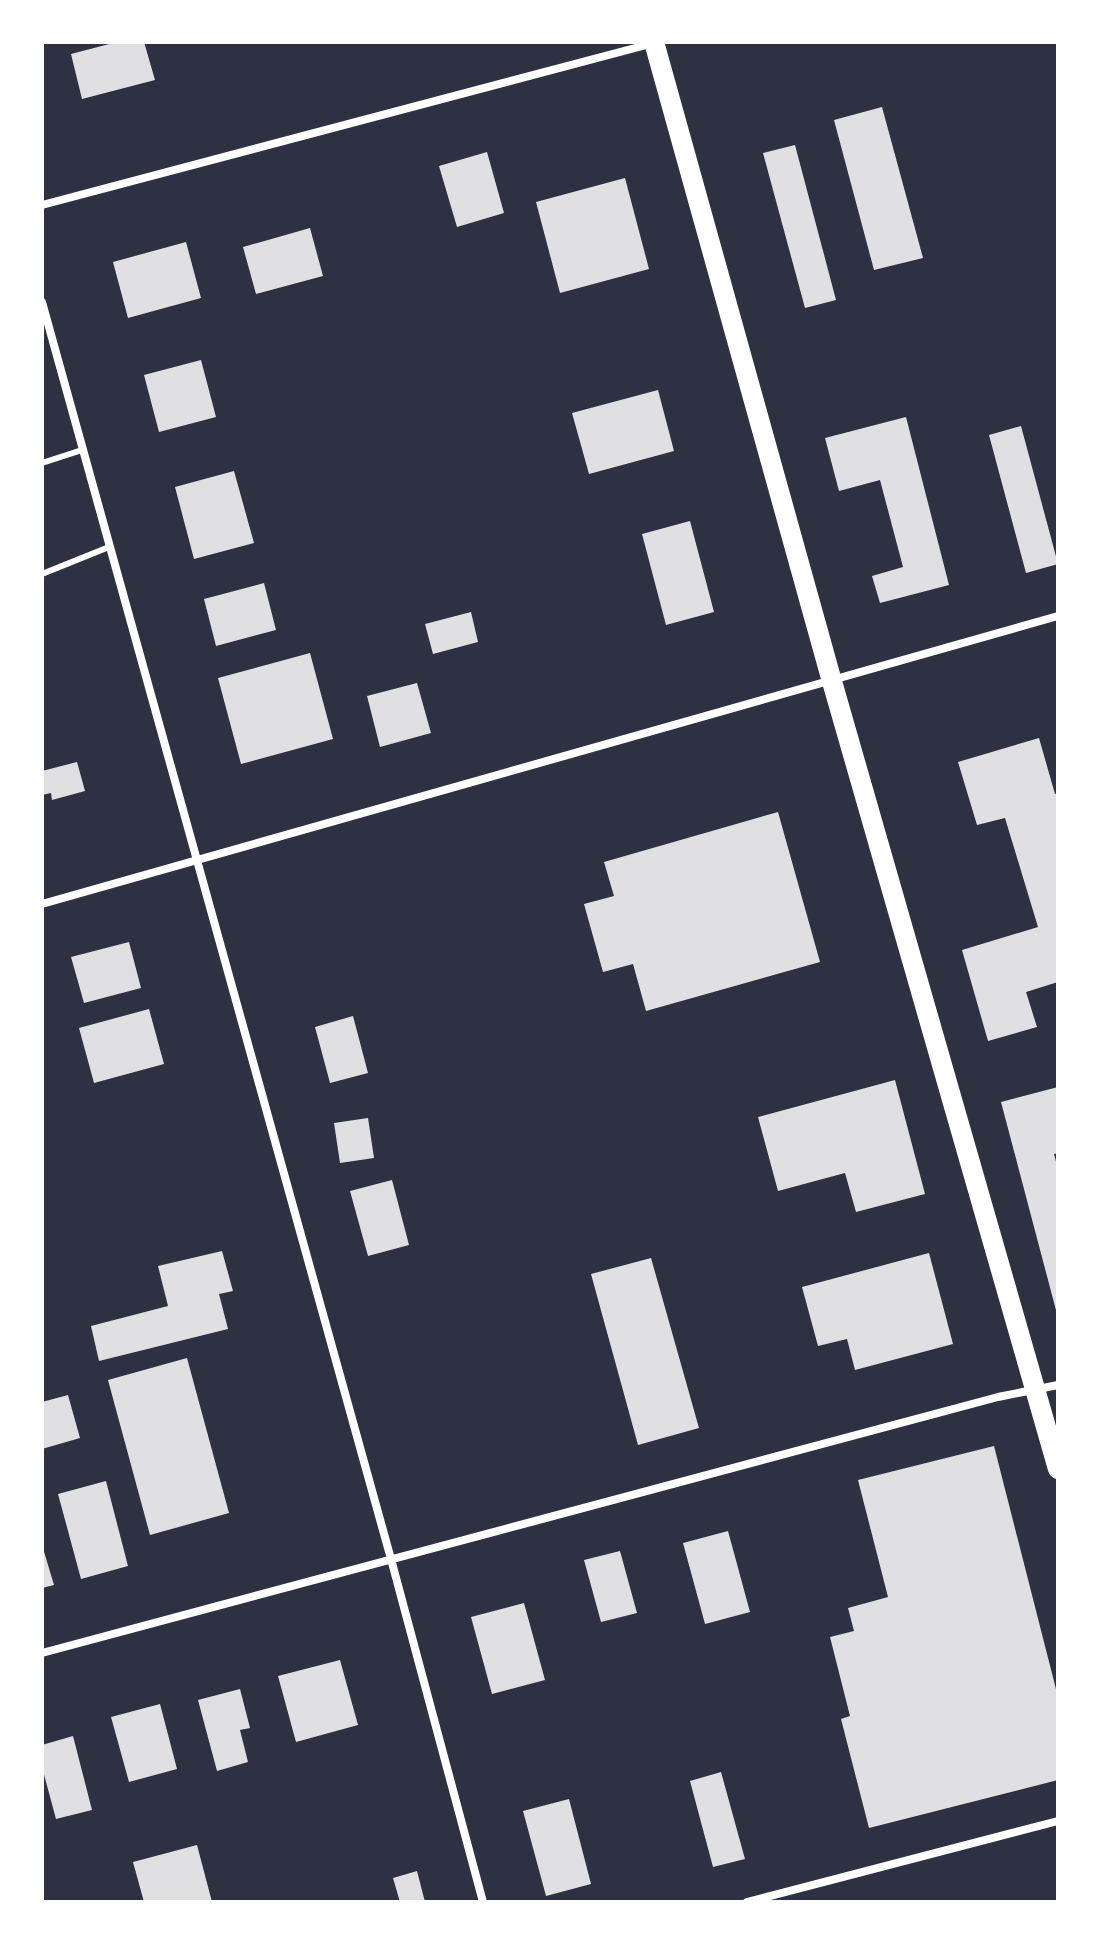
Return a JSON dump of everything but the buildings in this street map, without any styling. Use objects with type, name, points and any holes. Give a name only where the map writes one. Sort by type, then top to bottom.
[{"type":"main road","points":[[656,42],[831,678],[1058,1469]]},
{"type":"street","points":[[42,205],[656,42]]},
{"type":"street","points":[[42,302],[391,1559],[483,1902]]},
{"type":"street","points":[[42,904],[1058,616]]},
{"type":"street","points":[[42,1653],[998,1397],[1058,1385]]},
{"type":"street","points":[[747,1902],[1058,1821]]},
{"type":"lane","points":[[42,463],[82,450]]},
{"type":"lane","points":[[42,574],[109,547]]}]
